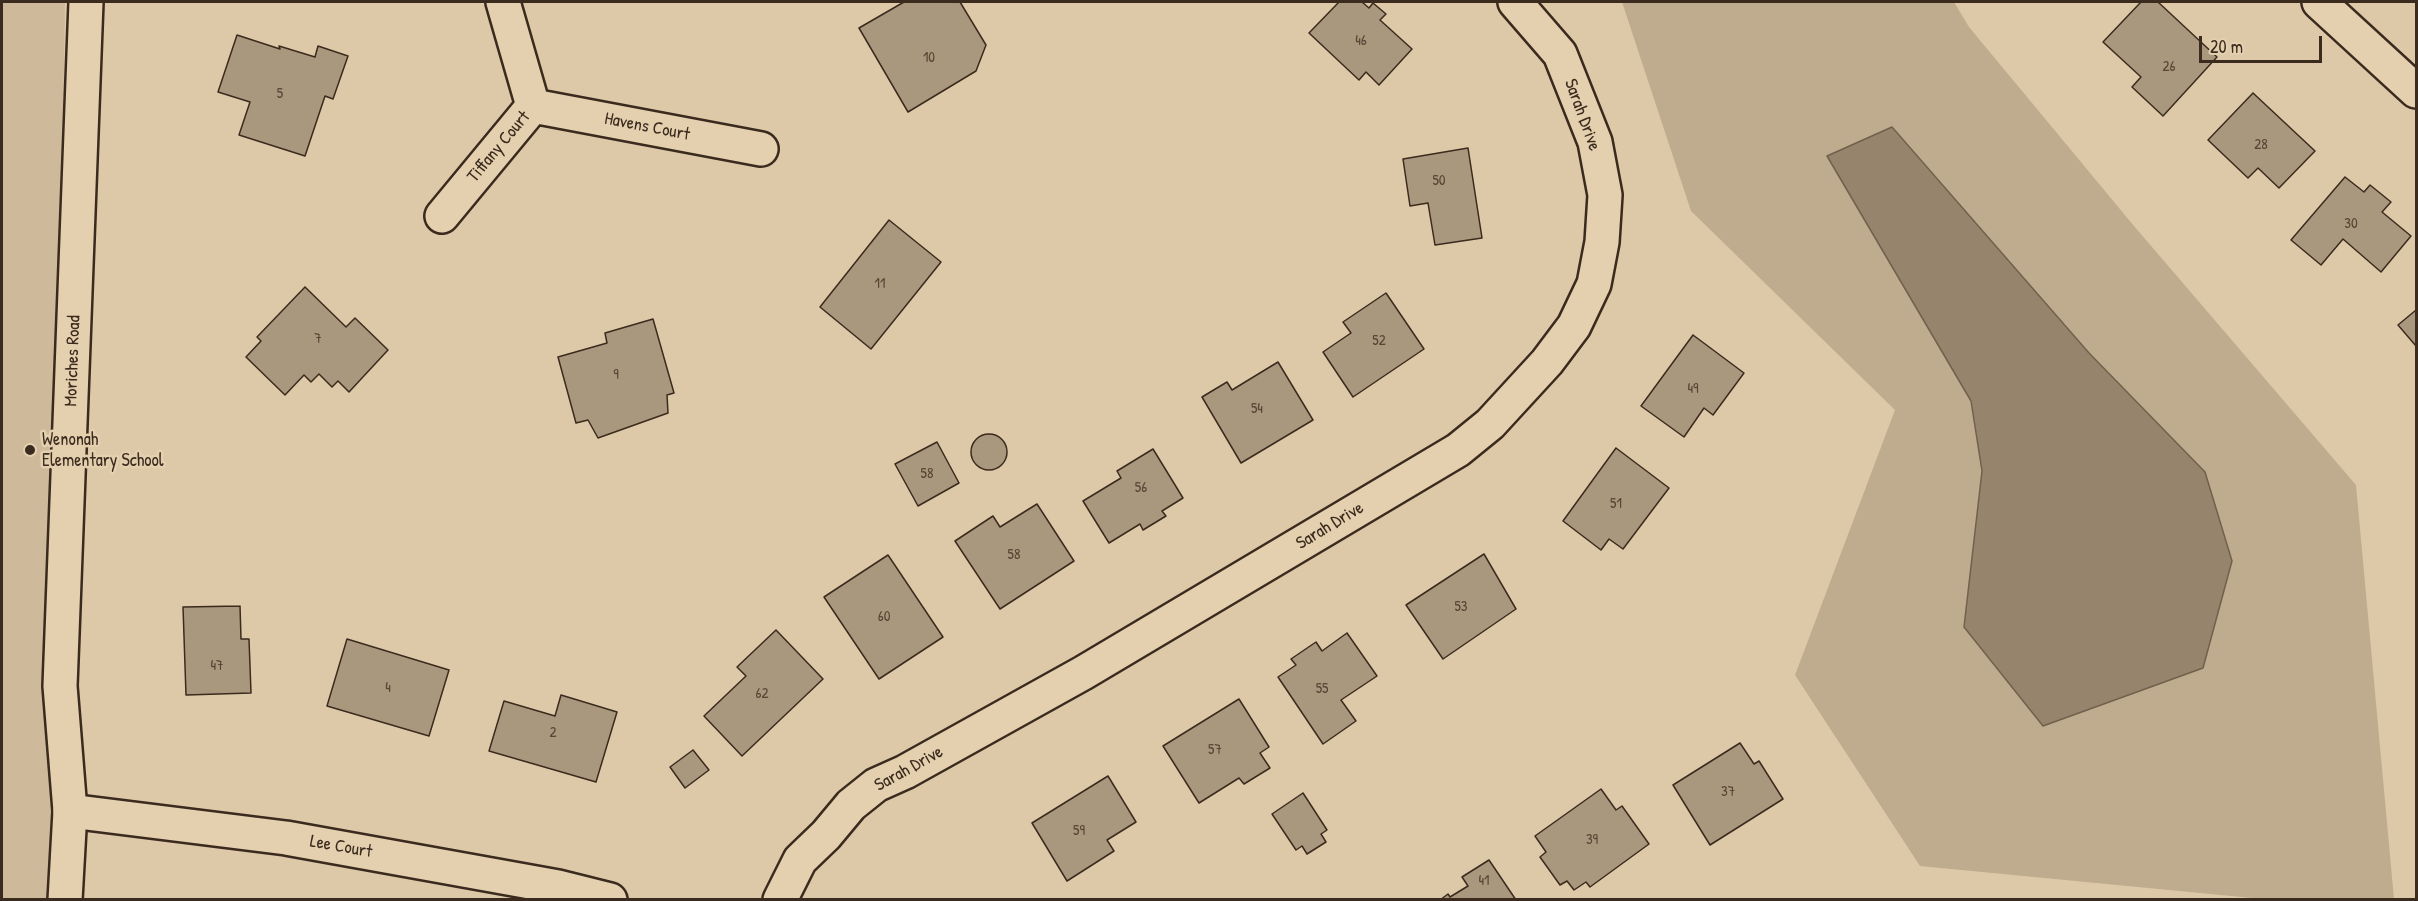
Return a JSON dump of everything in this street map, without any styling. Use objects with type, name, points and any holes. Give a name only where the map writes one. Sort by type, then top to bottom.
[{"type":"street","name":"Moriches Road","points":[[65,900],[70,812],[60,687],[86,2]]},
{"type":"street","name":"Tiffany Court","points":[[442,216],[533,106],[503,2]]},
{"type":"street","name":"Sarah Drive","points":[[780,900],[800,860],[826,835],[851,805],[876,785],[905,772],[1083,673],[1458,450],[1490,424],[1547,362],[1574,326],[1594,284],[1602,242],[1605,195],[1595,142],[1560,54],[1515,2]]},
{"type":"street","points":[[2319,2],[2416,91]]},
{"type":"street","name":"Havens Court","points":[[533,106],[761,149]]},
{"type":"street","name":"Lee Court","points":[[70,812],[286,838],[558,887],[610,900]]},
{"type":"shaded area","name":"Wenonah Elementary School","points":[[2,2],[65,2],[51,899],[2,900]]},
{"type":"shaded area","points":[[1622,2],[1954,2],[1969,27],[2134,226],[2356,485],[2394,899],[2262,899],[1920,866],[1795,675],[1895,410],[1691,211]],"holes":[[[1892,127],[2089,353],[2205,472],[2043,725],[1964,627],[1982,471],[1971,401],[1828,156]]]},
{"type":"shaded area","points":[[1892,127],[2089,353],[2205,472],[2232,561],[2203,668],[2043,726],[1964,627],[1982,471],[1971,401],[1827,156]]},
{"type":"building","points":[[904,2],[960,2],[986,45],[976,71],[908,112],[859,28]]},
{"type":"building","points":[[1339,2],[1362,2],[1369,8],[1373,3],[1386,14],[1380,20],[1412,49],[1379,85],[1366,72],[1359,80],[1309,33]]},
{"type":"building","points":[[2141,2],[2158,2],[2217,57],[2163,116],[2132,87],[2141,77],[2103,42]]},
{"type":"building","points":[[237,35],[280,49],[279,46],[315,57],[318,46],[348,56],[333,99],[325,96],[305,156],[239,135],[250,102],[218,92]]},
{"type":"building","points":[[2253,93],[2315,151],[2279,188],[2258,168],[2248,178],[2208,140]]},
{"type":"building","points":[[1468,148],[1482,238],[1435,245],[1428,203],[1410,206],[1403,159]]},
{"type":"building","points":[[2345,177],[2364,192],[2370,185],[2391,202],[2382,212],[2411,236],[2381,272],[2343,239],[2321,265],[2291,240]]},
{"type":"building","points":[[889,220],[941,262],[871,349],[820,307]]},
{"type":"building","points":[[305,287],[346,327],[355,318],[388,350],[349,392],[338,381],[332,387],[319,374],[311,382],[304,375],[285,395],[246,357],[261,341],[257,337]]},
{"type":"building","points":[[1386,293],[1424,349],[1353,397],[1323,352],[1351,333],[1343,322]]},
{"type":"building","points":[[2416,310],[2416,346],[2398,325]]},
{"type":"building","points":[[653,319],[674,393],[667,395],[668,413],[598,438],[588,420],[576,423],[558,357],[607,343],[605,333]]},
{"type":"building","points":[[1693,335],[1744,373],[1713,415],[1704,408],[1684,437],[1641,406]]},
{"type":"building","points":[[1278,362],[1313,420],[1241,463],[1202,397],[1227,382],[1232,390]]},
{"type":"building","points":[[989,434],[1002,439],[1007,452],[1002,465],[989,470],[976,465],[971,452],[976,439]]},
{"type":"building","points":[[937,442],[959,483],[918,506],[895,464]]},
{"type":"building","points":[[1616,448],[1669,488],[1623,549],[1609,539],[1601,550],[1563,521]]},
{"type":"building","points":[[1153,449],[1183,498],[1162,511],[1166,516],[1143,530],[1140,524],[1109,543],[1083,501],[1121,478],[1117,471]]},
{"type":"building","points":[[1037,504],[1074,561],[1000,609],[955,541],[993,516],[1000,527]]},
{"type":"building","points":[[1484,554],[1516,609],[1443,659],[1406,605]]},
{"type":"building","points":[[888,555],[943,637],[879,679],[824,597]]},
{"type":"building","points":[[240,606],[241,639],[249,639],[251,693],[186,695],[183,607]]},
{"type":"building","points":[[776,630],[823,679],[742,756],[704,716],[746,676],[737,667]]},
{"type":"building","points":[[1347,633],[1377,676],[1341,700],[1356,721],[1323,744],[1278,677],[1296,665],[1291,659],[1316,642],[1322,651]]},
{"type":"building","points":[[347,639],[449,670],[429,736],[327,706]]},
{"type":"building","points":[[561,695],[617,712],[596,782],[489,751],[504,701],[555,716]]},
{"type":"building","points":[[1239,699],[1269,747],[1260,753],[1270,768],[1244,784],[1239,778],[1199,803],[1163,746]]},
{"type":"building","points":[[1740,743],[1754,764],[1759,761],[1783,799],[1710,845],[1673,785]]},
{"type":"building","points":[[693,750],[709,770],[685,788],[670,767]]},
{"type":"building","points":[[1108,776],[1136,822],[1107,840],[1114,851],[1067,881],[1032,823]]},
{"type":"building","points":[[1601,789],[1616,810],[1622,806],[1649,844],[1590,887],[1586,882],[1574,890],[1567,881],[1560,885],[1540,857],[1546,852],[1535,836]]},
{"type":"building","points":[[1303,793],[1327,830],[1321,834],[1326,842],[1307,854],[1302,846],[1296,850],[1272,814]]},
{"type":"building","points":[[1489,860],[1516,900],[1440,900],[1468,886],[1462,877]]},
{"type":"place","name":"Wenonah Elementary School","points":[[30,450]]}]
